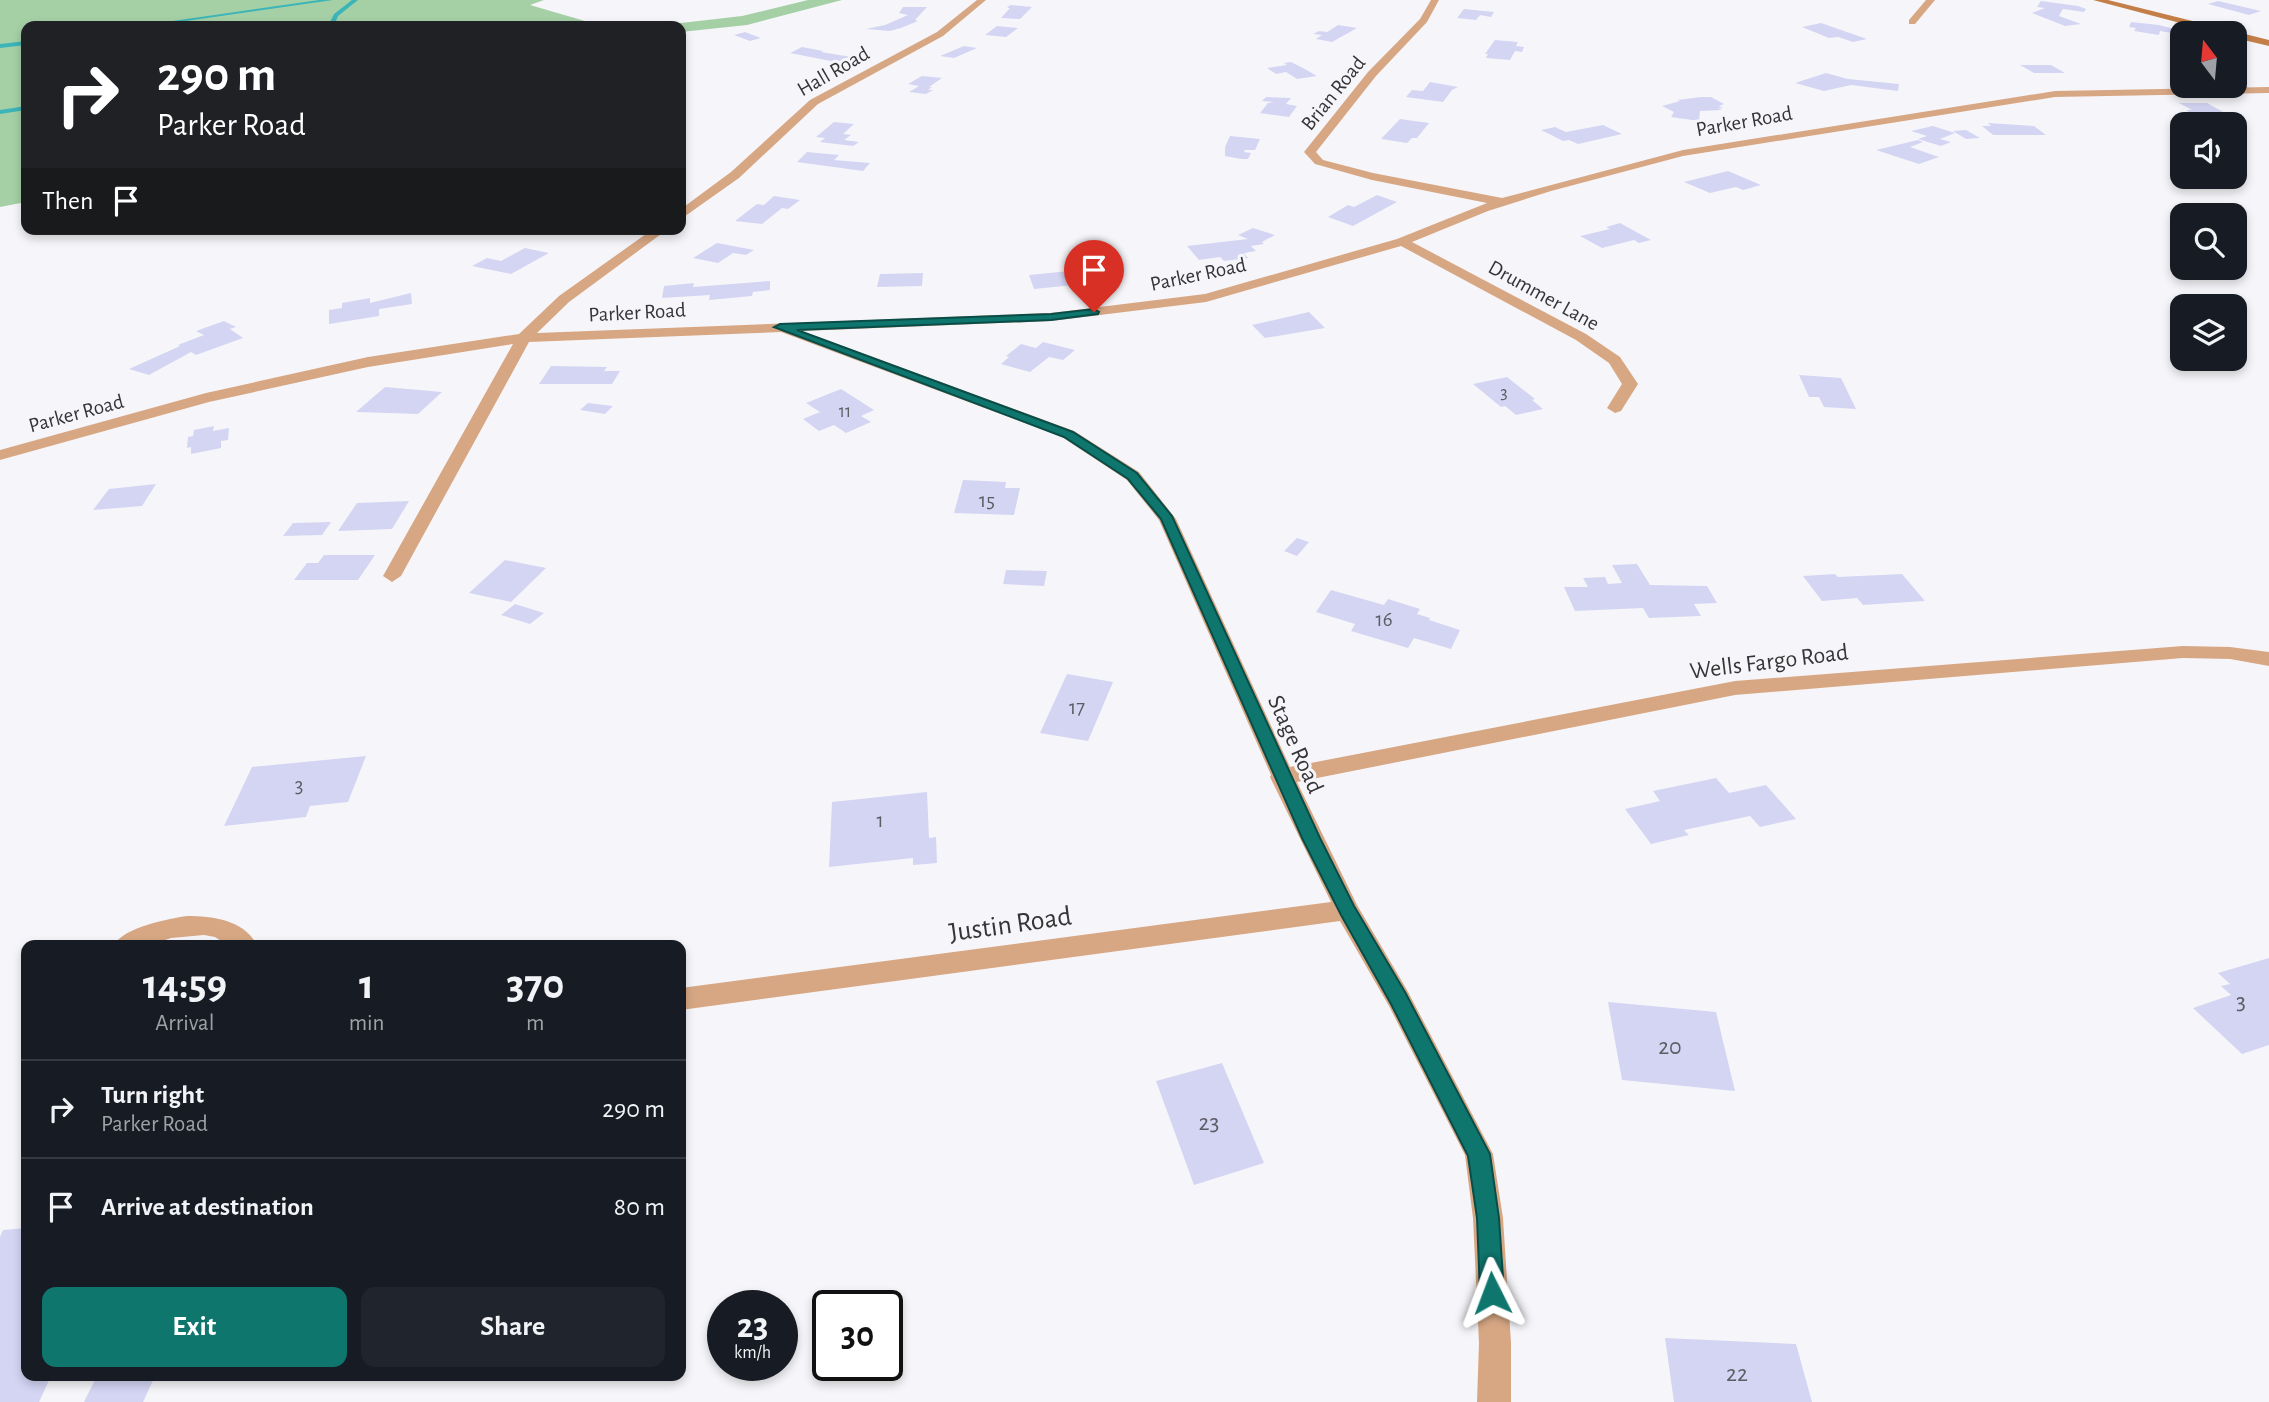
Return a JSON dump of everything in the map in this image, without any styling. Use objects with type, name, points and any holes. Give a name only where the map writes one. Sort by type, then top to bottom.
[{"type":"main road","points":[[2096,0],[2180,21]]},
{"type":"main road","points":[[2247,38],[2269,43]]},
{"type":"street","name":"Hall Road","points":[[686,211],[735,175],[814,102],[940,34],[982,0]]},
{"type":"street","name":"Brian Road","points":[[1435,0],[1424,20],[1372,74],[1310,152],[1319,162],[1332,166],[1503,202]]},
{"type":"street","points":[[1912,22],[1931,0]]},
{"type":"street","name":"Parker Road","points":[[0,455],[206,398],[341,368],[524,338],[1051,317],[1206,298],[1402,242],[1503,202],[1560,184],[1683,153],[2055,94],[2269,90]]},
{"type":"street","points":[[392,576],[524,338],[564,299],[654,235]]},
{"type":"street","name":"Drummer Lane","points":[[1402,242],[1581,337],[1615,360],[1630,384],[1615,408]]},
{"type":"street","name":"Stage Road","points":[[780,327],[1068,434],[1133,476],[1167,519],[1282,777],[1347,910],[1398,998],[1479,1154],[1488,1218],[1495,1343],[1494,1402]]},
{"type":"street","name":"Wells Fargo Road","points":[[1282,777],[1709,693],[1769,684],[2183,652],[2230,653],[2269,659]]},
{"type":"street","name":"Justin Road","points":[[686,998],[1347,910]]},
{"type":"street","points":[[140,940],[171,928],[201,926],[226,930],[238,940]]},
{"type":"green space","points":[[0,0],[544,0],[530,5],[585,21],[21,21],[21,203],[0,207]]},
{"type":"green space","points":[[808,0],[842,0],[747,25],[686,31],[686,22],[742,16]]},
{"type":"building","points":[[2041,1],[2086,9],[2084,12],[2063,9],[2059,16],[2081,24],[2065,26],[2032,13],[2045,8],[2037,7]]},
{"type":"building","points":[[2218,1],[2261,11],[2249,15],[2208,4]]},
{"type":"building","points":[[1010,5],[1032,7],[1020,19],[1001,18]]},
{"type":"building","points":[[903,7],[927,7],[915,20],[918,21],[901,28],[890,31],[866,29],[885,25],[908,15],[899,13]]},
{"type":"building","points":[[1464,9],[1494,12],[1491,17],[1480,15],[1476,20],[1457,18]]},
{"type":"building","points":[[2131,22],[2159,25],[2170,28],[2170,33],[2160,31],[2159,35],[2134,31],[2136,28],[2129,27]]},
{"type":"building","points":[[1821,23],[1867,39],[1853,42],[1838,37],[1829,38],[1802,27]]},
{"type":"building","points":[[1338,25],[1357,28],[1332,42],[1316,39],[1322,35],[1313,34],[1319,31],[1327,32]]},
{"type":"building","points":[[997,26],[1018,28],[1006,37],[985,35]]},
{"type":"building","points":[[745,32],[761,38],[750,41],[734,35]]},
{"type":"building","points":[[1495,40],[1518,42],[1516,46],[1524,47],[1522,52],[1515,51],[1510,60],[1486,58],[1488,54],[1485,54]]},
{"type":"building","points":[[964,46],[977,48],[954,58],[940,56]]},
{"type":"building","points":[[802,47],[858,58],[846,64],[790,53]]},
{"type":"building","points":[[1291,62],[1317,76],[1297,79],[1286,72],[1276,74],[1267,68]]},
{"type":"building","points":[[2020,65],[2051,65],[2065,73],[2034,73]]},
{"type":"building","points":[[1826,73],[1848,79],[1899,84],[1898,91],[1851,85],[1824,91],[1795,83]]},
{"type":"building","points":[[922,76],[942,78],[929,87],[932,87],[928,90],[933,90],[926,94],[909,92],[919,86],[908,84]]},
{"type":"building","points":[[1430,82],[1458,87],[1452,90],[1443,102],[1406,97],[1412,90],[1423,91]]},
{"type":"building","points":[[1266,97],[1291,98],[1286,104],[1297,106],[1289,117],[1260,113],[1268,103],[1274,102],[1262,101]]},
{"type":"building","points":[[1711,97],[1724,104],[1719,106],[1723,108],[1718,108],[1722,110],[1700,111],[1699,121],[1671,117],[1674,112],[1662,106],[1680,101],[1677,100]]},
{"type":"building","points":[[2179,103],[2207,103],[2223,112],[2186,110],[2192,110]]},
{"type":"building","points":[[1400,119],[1429,123],[1417,138],[1412,138],[1407,143],[1381,139]]},
{"type":"building","points":[[834,122],[854,124],[843,134],[851,135],[844,140],[859,142],[853,146],[820,142],[825,138],[816,137]]},
{"type":"building","points":[[1988,123],[2034,126],[2046,135],[1993,135],[1982,126],[1991,126]]},
{"type":"building","points":[[1603,125],[1622,134],[1578,144],[1569,140],[1563,141],[1541,130],[1555,127],[1566,132]]},
{"type":"building","points":[[1933,126],[1955,133],[1940,139],[1951,142],[1941,146],[1918,139],[1927,136],[1911,131]]},
{"type":"building","points":[[1966,130],[1980,138],[1966,139],[1953,131]]},
{"type":"building","points":[[1230,136],[1260,139],[1255,150],[1245,150],[1244,152],[1251,153],[1248,159],[1241,159],[1225,156],[1225,147]]},
{"type":"building","points":[[1918,140],[1923,142],[1910,147],[1939,157],[1919,164],[1876,150]]},
{"type":"building","points":[[807,152],[839,155],[834,160],[870,163],[863,171],[797,162]]},
{"type":"building","points":[[1728,171],[1761,185],[1743,190],[1736,187],[1710,193],[1684,182]]},
{"type":"building","points":[[1377,195],[1397,202],[1353,226],[1328,217],[1348,205],[1354,207]]},
{"type":"building","points":[[774,196],[800,200],[788,209],[782,208],[762,224],[735,221],[757,204],[764,205]]},
{"type":"building","points":[[1620,223],[1651,240],[1639,243],[1634,240],[1602,248],[1580,236],[1610,229],[1606,227]]},
{"type":"building","points":[[1253,228],[1275,235],[1262,242],[1264,244],[1251,246],[1256,251],[1244,253],[1248,258],[1224,261],[1220,257],[1199,260],[1187,246],[1248,239],[1238,235]]},
{"type":"building","points":[[717,243],[754,250],[746,255],[733,253],[718,263],[693,258]]},
{"type":"building","points":[[525,248],[549,253],[511,274],[472,266],[487,258],[501,261]]},
{"type":"building","points":[[1095,263],[1101,276],[1071,279],[1074,285],[1034,289],[1029,275],[1070,271],[1067,266]]},
{"type":"building","points":[[923,273],[922,286],[877,287],[880,274]]},
{"type":"building","points":[[770,281],[770,290],[753,292],[752,296],[709,300],[710,295],[662,298],[664,286],[694,283],[693,287]]},
{"type":"building","points":[[411,293],[412,304],[379,309],[379,316],[329,324],[329,310],[342,308],[342,303],[370,298],[370,303]]},
{"type":"building","points":[[1309,312],[1325,328],[1265,338],[1252,325]]},
{"type":"building","points":[[224,321],[236,327],[230,329],[243,338],[196,355],[191,352],[149,375],[129,369],[204,335],[196,331]]},
{"type":"building","points":[[1043,342],[1075,350],[1063,360],[1049,357],[1030,372],[1001,364],[1009,357],[1006,356],[1021,344],[1036,348]]},
{"type":"building","points":[[551,366],[607,367],[604,371],[620,371],[612,384],[539,384]]},
{"type":"building","points":[[1799,375],[1841,378],[1856,409],[1824,407],[1819,397],[1809,397]]},
{"type":"building","points":[[1507,377],[1535,399],[1532,400],[1543,409],[1516,415],[1505,406],[1501,407],[1473,384]]},
{"type":"building","points":[[385,387],[442,392],[418,414],[356,412]]},
{"type":"building","points":[[841,389],[874,410],[861,416],[871,422],[846,433],[834,425],[819,431],[803,419],[820,412],[806,403]]},
{"type":"building","points":[[588,403],[613,406],[605,414],[580,410]]},
{"type":"building","points":[[214,426],[213,431],[229,428],[228,440],[221,441],[221,448],[191,454],[191,447],[187,448],[188,437],[193,436],[194,430]]},
{"type":"building","points":[[963,480],[1006,482],[1005,488],[1020,488],[1014,515],[954,513]]},
{"type":"building","points":[[156,484],[142,506],[93,510],[109,489]]},
{"type":"building","points":[[409,501],[392,529],[338,531],[357,503]]},
{"type":"building","points":[[331,522],[322,535],[283,536],[293,523]]},
{"type":"building","points":[[1297,538],[1309,542],[1297,556],[1284,551]]},
{"type":"building","points":[[324,555],[375,555],[358,580],[294,580],[307,563],[318,563]]},
{"type":"building","points":[[505,560],[546,568],[511,602],[469,593]]},
{"type":"building","points":[[1637,564],[1650,585],[1707,586],[1717,603],[1694,604],[1701,616],[1649,618],[1643,608],[1575,611],[1564,587],[1588,587],[1583,578],[1605,577],[1608,584],[1622,583],[1612,565]]},
{"type":"building","points":[[1006,570],[1047,571],[1044,586],[1003,584]]},
{"type":"building","points":[[1835,574],[1838,577],[1902,574],[1925,601],[1863,605],[1857,598],[1822,601],[1803,576]]},
{"type":"building","points":[[1331,590],[1384,605],[1388,599],[1420,609],[1417,614],[1460,630],[1451,649],[1414,638],[1408,648],[1351,631],[1355,624],[1316,612]]},
{"type":"building","points":[[515,604],[544,613],[530,624],[501,615]]},
{"type":"building","points":[[1067,674],[1113,682],[1088,741],[1040,733]]},
{"type":"building","points":[[366,756],[348,802],[310,806],[306,817],[224,826],[252,767]]},
{"type":"building","points":[[1716,778],[1729,793],[1766,785],[1796,819],[1760,827],[1750,816],[1684,830],[1689,835],[1651,844],[1625,809],[1660,801],[1653,791]]},
{"type":"building","points":[[927,792],[929,838],[936,837],[937,863],[913,865],[913,858],[829,867],[832,802]]},
{"type":"building","points":[[2269,958],[2269,1045],[2242,1054],[2193,1008],[2231,995],[2221,986],[2230,984],[2218,973]]},
{"type":"building","points":[[1608,1002],[1716,1012],[1735,1091],[1622,1080]]},
{"type":"building","points":[[1222,1063],[1264,1163],[1194,1185],[1156,1081]]},
{"type":"building","points":[[21,1228],[21,1381],[49,1381],[39,1402],[0,1402],[0,1237],[3,1230]]},
{"type":"building","points":[[1665,1338],[1796,1344],[1812,1402],[1674,1402]]},
{"type":"building","points":[[94,1381],[153,1381],[143,1402],[84,1402]]},
{"type":"waterway","points":[[177,21],[330,0]]},
{"type":"waterway","points":[[333,21],[336,15],[355,0]]},
{"type":"waterway","points":[[0,46],[21,44]]},
{"type":"waterway","points":[[0,112],[21,109]]},
{"type":"route","points":[[1094,312],[1051,317],[780,327],[908,377],[1068,434],[1133,476],[1167,519],[1311,838],[1479,1154],[1488,1218],[1492,1293]]}]
